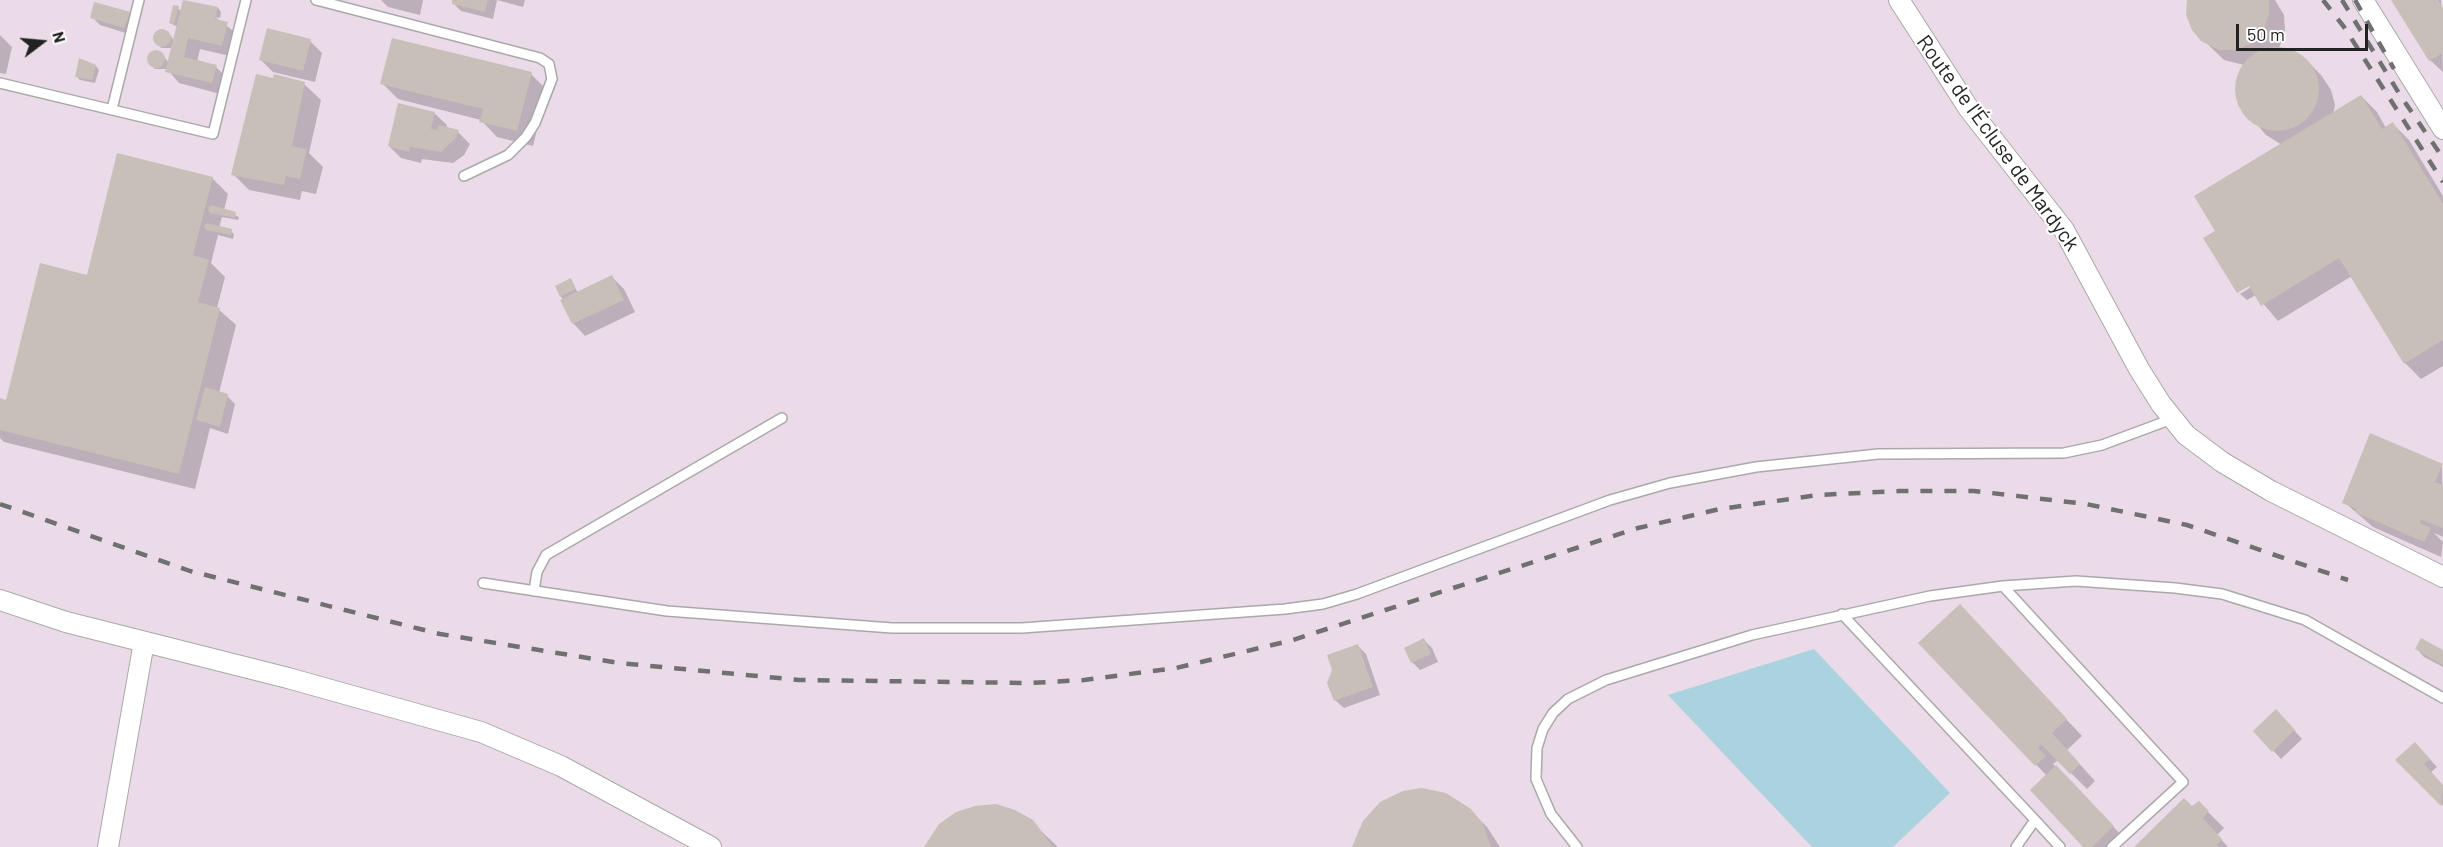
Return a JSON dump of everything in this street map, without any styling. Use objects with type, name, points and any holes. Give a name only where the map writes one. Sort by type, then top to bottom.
[{"type":"street","name":"Route de l'Écluse de Mardyck","points":[[1899,0],[1969,109],[2064,230],[2132,357],[2172,419],[2186,435],[2208,452],[2271,491],[2443,577]]},
{"type":"street","points":[[2363,0],[2443,129]]},
{"type":"street","points":[[0,600],[58,619],[482,732],[561,766],[711,847]]},
{"type":"street","points":[[108,847],[144,642]]},
{"type":"lane","points":[[112,109],[139,0]]},
{"type":"lane","points":[[0,83],[213,134],[246,0]]},
{"type":"lane","points":[[316,0],[540,58],[549,64],[552,79],[535,123],[526,137],[508,155],[464,176]]},
{"type":"lane","points":[[534,591],[537,572],[546,555],[782,418]]},
{"type":"lane","points":[[483,583],[684,613],[919,629],[1022,628],[1292,608],[1351,596],[1610,500],[1685,480],[1756,467],[1878,454],[2064,453],[2102,445],[2172,419]]},
{"type":"lane","points":[[1577,847],[1551,814],[1536,779],[1539,739],[1548,721],[1560,706],[1593,685],[1752,635],[1930,596],[2003,586],[2058,582],[2113,582],[2190,589],[2238,598],[2305,620],[2443,698]]},
{"type":"lane","points":[[2003,586],[2182,782],[2112,847]]},
{"type":"lane","points":[[1842,614],[2060,847]]},
{"type":"lane","points":[[2016,847],[2034,820]]},
{"type":"shaded area","points":[[0,0],[2443,0],[2443,847],[0,847]]},
{"type":"water","points":[[1814,649],[1950,793],[1893,847],[1812,847],[1668,695]]},
{"type":"building","points":[[183,0],[218,7],[215,19],[228,22],[222,46],[188,38],[184,57],[217,65],[212,83],[165,72]]},
{"type":"building","points":[[452,0],[488,0],[485,12],[452,4]]},
{"type":"building","points":[[2187,0],[2269,0],[2269,15],[2263,31],[2252,43],[2237,50],[2219,50],[2201,41],[2192,30],[2186,15]]},
{"type":"building","points":[[2391,0],[2438,0],[2443,8],[2443,53],[2429,61]]},
{"type":"building","points":[[94,2],[131,12],[124,28],[90,18]]},
{"type":"building","points":[[173,5],[179,6],[174,24],[169,23]]},
{"type":"building","points":[[267,28],[311,39],[303,71],[259,60]]},
{"type":"building","points":[[162,29],[168,32],[171,38],[168,44],[162,47],[156,44],[153,38],[156,32]]},
{"type":"building","points":[[392,38],[532,72],[517,131],[479,122],[483,109],[380,84]]},
{"type":"building","points":[[2277,47],[2293,50],[2307,59],[2316,73],[2319,89],[2316,105],[2307,119],[2293,128],[2277,131],[2261,128],[2247,119],[2238,105],[2235,89],[2238,73],[2247,59],[2261,50]]},
{"type":"building","points":[[156,50],[162,53],[165,59],[162,65],[156,68],[150,65],[147,59],[150,53]]},
{"type":"building","points":[[79,58],[96,65],[92,80],[75,77]]},
{"type":"building","points":[[256,74],[273,78],[274,74],[305,82],[292,146],[307,149],[300,179],[286,176],[284,185],[231,175]]},
{"type":"building","points":[[2361,95],[2382,129],[2393,122],[2443,204],[2443,340],[2404,364],[2339,258],[2261,306],[2249,286],[2237,293],[2203,238],[2215,231],[2194,196]]},
{"type":"building","points":[[398,103],[435,112],[431,129],[437,130],[439,125],[459,130],[455,139],[441,152],[410,147],[409,152],[388,146]]},
{"type":"building","points":[[117,153],[213,177],[193,255],[209,260],[198,302],[220,308],[179,474],[0,430],[0,398],[6,400],[40,263],[87,275]]},
{"type":"building","points":[[211,205],[236,212],[235,218],[210,213],[208,209]]},
{"type":"building","points":[[207,223],[232,229],[231,235],[206,230],[204,226]]},
{"type":"building","points":[[612,275],[624,300],[572,324],[560,300]]},
{"type":"building","points":[[571,278],[576,289],[560,297],[555,286]]},
{"type":"building","points":[[205,387],[228,394],[220,427],[196,420]]},
{"type":"building","points":[[2370,433],[2443,464],[2435,482],[2443,485],[2443,528],[2421,520],[2420,523],[2431,528],[2424,542],[2355,512],[2356,509],[2342,503]]},
{"type":"building","points":[[1960,604],[2067,719],[2052,733],[2080,764],[2070,774],[2041,744],[2038,748],[2046,756],[2035,766],[1918,643]]},
{"type":"building","points":[[1424,638],[1431,654],[1411,663],[1404,648]]},
{"type":"building","points":[[2421,638],[2443,650],[2443,665],[2415,649]]},
{"type":"building","points":[[1358,644],[1373,687],[1334,701],[1327,683],[1332,670],[1327,655]]},
{"type":"building","points":[[2276,709],[2295,730],[2272,752],[2253,731]]},
{"type":"building","points":[[2415,742],[2430,759],[2424,764],[2443,785],[2441,806],[2395,760]]},
{"type":"building","points":[[2056,765],[2114,826],[2092,847],[2083,847],[2030,790]]},
{"type":"building","points":[[1422,788],[1446,793],[1471,809],[1483,824],[1491,847],[1352,847],[1363,821],[1380,802],[1403,791]]},
{"type":"building","points":[[2184,798],[2192,806],[2199,801],[2209,811],[2203,818],[2222,839],[2217,845],[2219,847],[2134,847]]},
{"type":"building","points":[[996,804],[1015,810],[1033,820],[1053,847],[924,847],[939,824],[956,812],[975,806]]},
{"type":"railway","points":[[2323,0],[2344,27],[2443,182]]},
{"type":"railway","points":[[2342,0],[2400,95],[2443,158]]},
{"type":"railway","points":[[2355,0],[2394,69]]},
{"type":"railway","points":[[0,504],[190,571],[440,634],[619,663],[799,680],[1031,683],[1084,680],[1176,668],[1293,640],[1638,528],[1720,509],[1818,495],[1899,491],[1974,491],[2086,504],[2187,525],[2348,580]]}]
